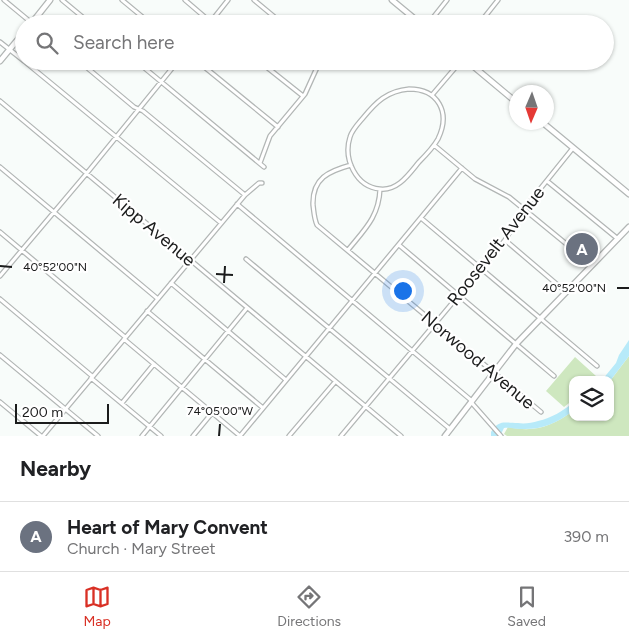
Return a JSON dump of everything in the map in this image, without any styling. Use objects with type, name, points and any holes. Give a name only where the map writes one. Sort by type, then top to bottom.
[{"type":"street","points":[[4,0],[22,15]]},
{"type":"street","points":[[38,15],[50,0]]},
{"type":"street","points":[[62,0],[80,15]]},
{"type":"street","points":[[122,0],[140,15]]},
{"type":"street","points":[[185,0],[202,15]]},
{"type":"street","points":[[217,15],[228,0]]},
{"type":"street","points":[[254,0],[272,15]]},
{"type":"street","points":[[392,0],[410,15]]},
{"type":"street","points":[[435,15],[447,0]]},
{"type":"street","points":[[486,15],[498,0]]},
{"type":"street","points":[[0,42],[15,54]]},
{"type":"street","points":[[0,61],[15,44]]},
{"type":"street","points":[[35,70],[221,223]]},
{"type":"street","points":[[89,70],[143,111],[245,195]]},
{"type":"street","points":[[147,70],[264,167]]},
{"type":"street","points":[[0,276],[171,70]]},
{"type":"street","points":[[208,70],[278,128]]},
{"type":"street","points":[[271,70],[303,96]]},
{"type":"street","points":[[260,163],[268,140],[303,96],[316,70]]},
{"type":"street","points":[[432,95],[453,70]]},
{"type":"street","points":[[478,70],[509,96]]},
{"type":"street","points":[[404,89],[420,90],[432,95],[441,107],[443,119],[442,129],[434,145],[402,182],[395,186],[380,189],[361,181],[351,165],[348,146],[351,134],[378,100],[388,94],[404,89]]},
{"type":"street","name":"Kipp Avenue","points":[[0,101],[400,436]]},
{"type":"street","points":[[552,130],[629,194]]},
{"type":"street","points":[[434,145],[475,179],[501,191],[592,265]]},
{"type":"street","name":"Roosevelt Avenue","points":[[341,436],[505,240],[524,209],[573,148]]},
{"type":"street","name":"Norwood Avenue","points":[[351,165],[333,170],[325,175],[316,186],[313,196],[317,225],[541,412]]},
{"type":"street","points":[[0,167],[158,298]]},
{"type":"street","points":[[0,232],[240,436],[462,168]]},
{"type":"street","points":[[547,181],[618,239]]},
{"type":"street","points":[[0,402],[42,436],[237,204],[259,183],[262,183]]},
{"type":"street","points":[[348,250],[374,217],[380,189]]},
{"type":"street","points":[[237,204],[472,401],[501,436]]},
{"type":"street","points":[[421,218],[597,366]]},
{"type":"street","points":[[445,436],[516,344],[629,227]]},
{"type":"street","points":[[505,240],[566,292]]},
{"type":"street","points":[[398,245],[554,376]]},
{"type":"street","points":[[246,259],[450,429]]},
{"type":"street","points":[[171,283],[286,380]]},
{"type":"street","points":[[0,299],[161,436]]},
{"type":"street","points":[[142,436],[247,308]]},
{"type":"street","points":[[147,311],[263,408]]},
{"type":"street","points":[[0,356],[98,436]]},
{"type":"street","points":[[122,403],[154,364]]},
{"type":"street","points":[[289,436],[335,382]]},
{"type":"street","points":[[193,436],[212,412]]},
{"type":"street","points":[[392,436],[396,432]]},
{"type":"green space","points":[[629,356],[629,436],[507,436],[504,434],[508,427],[535,429],[558,421],[569,414],[569,421],[614,421],[614,376]]},
{"type":"green space","points":[[575,357],[596,376],[569,376],[569,403],[564,407],[546,391]]},
{"type":"water","points":[[629,340],[629,356],[614,376],[605,376],[616,363]]},
{"type":"water","points":[[569,406],[569,413],[548,425],[528,429],[504,428],[500,436],[491,436],[491,432],[500,423],[528,423],[543,420]]},
{"type":"place","name":"Heart of Mary Convent","points":[[582,249]]}]
